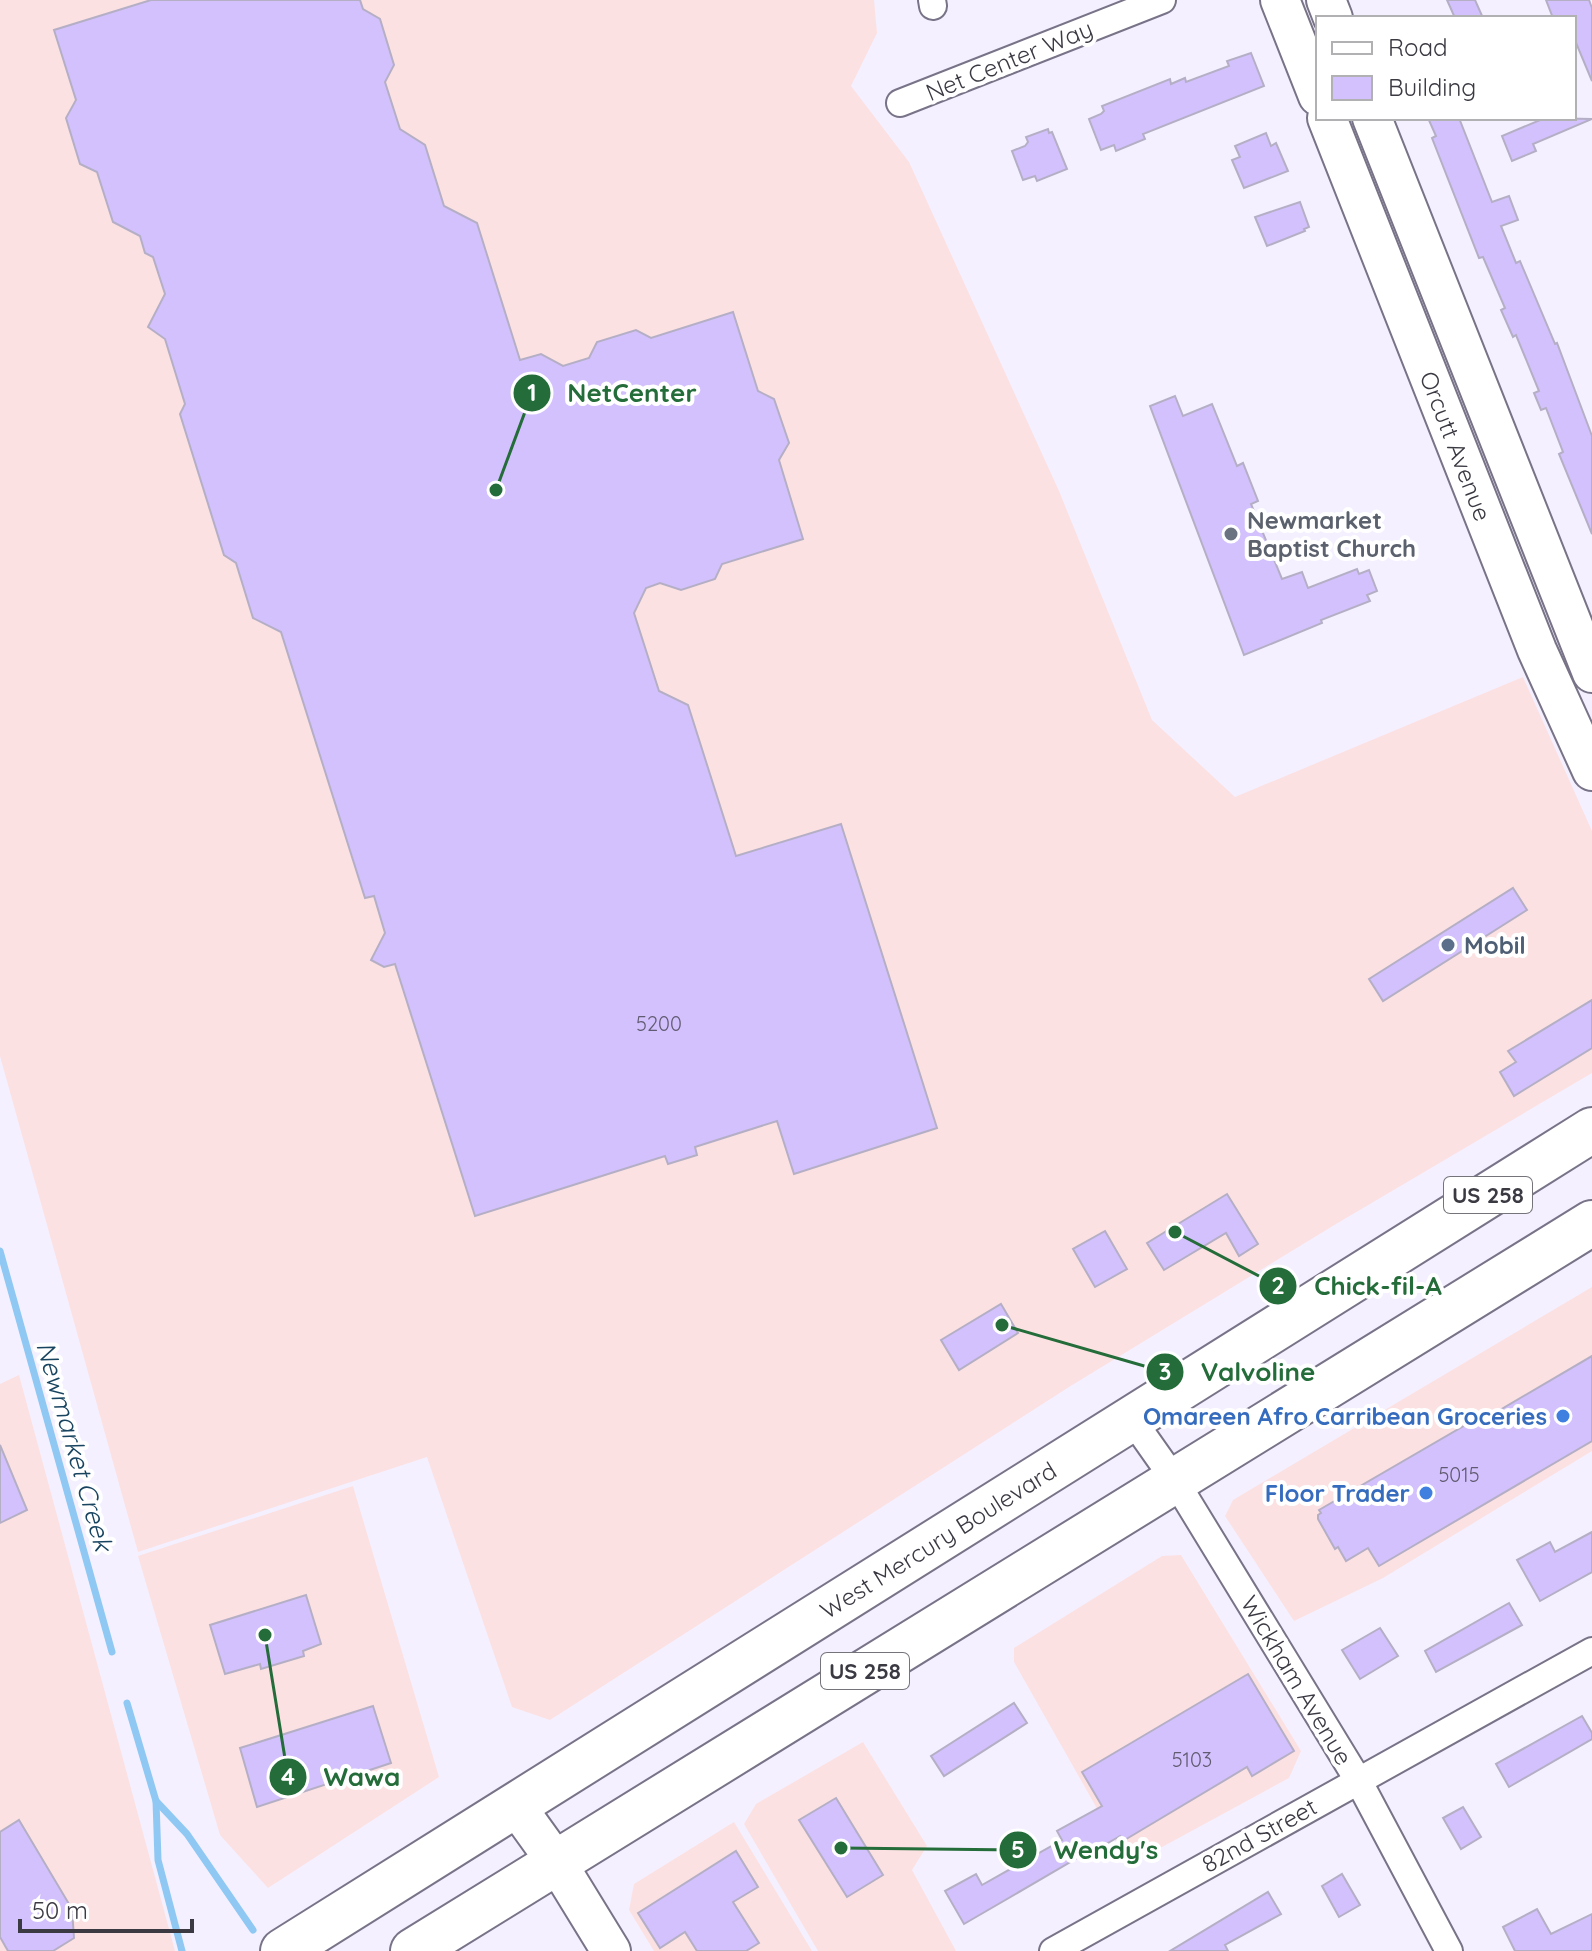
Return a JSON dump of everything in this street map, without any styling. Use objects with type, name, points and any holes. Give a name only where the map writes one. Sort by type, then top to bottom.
[{"type":"highway","name":"West Mercury Boulevard","points":[[283,1951],[1592,1130]]},
{"type":"highway","name":"US 258","points":[[413,1951],[1592,1223]]},
{"type":"main road","points":[[1280,0],[1316,91]]},
{"type":"main road","name":"Orcutt Avenue","points":[[1328,120],[1544,668],[1592,771]]},
{"type":"main road","name":"Orcutt Avenue","points":[[1373,120],[1586,659]]},
{"type":"main road","points":[[1500,557],[1523,571],[1532,583],[1559,642],[1586,659]]},
{"type":"main road","points":[[516,1806],[557,1863],[611,1951]]},
{"type":"street","name":"Net Center Way","points":[[900,103],[1162,0]]},
{"type":"street","name":"Wickham Avenue","points":[[1131,1418],[1174,1479],[1358,1780],[1449,1951]]},
{"type":"street","name":"82nd Street","points":[[1053,1951],[1592,1651]]},
{"type":"shaded area","points":[[0,0],[874,0],[877,33],[851,86],[909,162],[1059,491],[1152,720],[1235,797],[1523,677],[1592,831],[1592,1073],[1069,1387],[550,1720],[512,1707],[427,1457],[138,1552],[0,1056]]},
{"type":"shaded area","points":[[1592,1287],[1592,1451],[1383,1578],[1294,1621],[1225,1516],[1233,1500]]},
{"type":"shaded area","points":[[19,1375],[175,1951],[0,1951],[0,1384]]},
{"type":"shaded area","points":[[353,1486],[439,1777],[268,1888],[220,1835],[138,1556]]},
{"type":"shaded area","points":[[1181,1555],[1301,1751],[1289,1778],[1129,1865],[1014,1662],[1014,1648],[1162,1556]]},
{"type":"shaded area","points":[[863,1742],[927,1846],[912,1870],[956,1951],[818,1951],[744,1824],[756,1804]]},
{"type":"shaded area","points":[[734,1822],[812,1951],[654,1951],[629,1910],[634,1884]]},
{"type":"building","points":[[151,0],[360,0],[363,9],[380,19],[394,65],[385,82],[400,129],[425,145],[444,206],[477,223],[520,360],[541,354],[563,366],[589,358],[597,342],[636,330],[651,338],[733,312],[758,391],[774,399],[789,443],[779,460],[803,539],[722,564],[715,579],[681,590],[660,583],[646,588],[634,613],[659,691],[688,705],[736,856],[841,824],[937,1128],[794,1174],[777,1121],[695,1147],[697,1155],[668,1164],[665,1156],[475,1216],[395,964],[384,967],[371,960],[385,933],[374,896],[365,898],[281,632],[253,618],[236,563],[224,555],[180,414],[185,404],[165,339],[148,327],[165,294],[153,257],[145,253],[140,236],[113,222],[97,172],[80,164],[66,118],[76,100],[54,30]]},
{"type":"building","points":[[1447,0],[1475,0],[1482,16],[1454,16]]},
{"type":"building","points":[[1546,0],[1589,0],[1592,8],[1592,81],[1576,43],[1576,16],[1552,16]]},
{"type":"building","points":[[1251,53],[1264,86],[1143,134],[1145,139],[1116,151],[1114,145],[1101,150],[1089,119],[1104,111],[1102,106],[1170,79],[1171,84],[1185,78],[1186,82],[1229,66],[1227,61]]},
{"type":"building","points":[[1592,119],[1533,144],[1536,151],[1512,161],[1502,136],[1540,120]]},
{"type":"building","points":[[1429,120],[1460,120],[1492,202],[1509,196],[1518,220],[1501,226],[1516,263],[1520,261],[1557,343],[1592,436],[1592,534],[1559,454],[1563,452],[1546,408],[1541,410],[1534,393],[1539,391],[1516,335],[1513,337],[1501,310],[1505,308],[1483,257],[1479,258],[1432,138],[1436,136]]},
{"type":"building","points":[[1048,129],[1067,169],[1037,181],[1035,176],[1023,180],[1012,151],[1025,146],[1028,142],[1026,137]]},
{"type":"building","points":[[1266,133],[1271,146],[1276,143],[1288,171],[1244,188],[1232,160],[1240,157],[1235,146]]},
{"type":"building","points":[[1300,202],[1309,227],[1267,246],[1255,217]]},
{"type":"building","name":"Newmarket Baptist Church","points":[[1175,396],[1183,416],[1212,404],[1237,466],[1243,463],[1258,501],[1251,504],[1282,579],[1302,572],[1308,588],[1357,569],[1359,574],[1369,570],[1377,591],[1367,595],[1370,601],[1244,655],[1150,406]]},
{"type":"building","name":"Mobil","points":[[1513,888],[1527,910],[1383,1001],[1369,979]]},
{"type":"building","points":[[1592,1000],[1592,1048],[1514,1096],[1500,1072],[1516,1062],[1508,1051]]},
{"type":"building","points":[[1227,1194],[1258,1244],[1239,1256],[1226,1233],[1164,1270],[1147,1243]]},
{"type":"building","points":[[1105,1231],[1127,1269],[1095,1287],[1073,1249]]},
{"type":"building","points":[[1001,1304],[1018,1333],[959,1370],[941,1340]]},
{"type":"building","points":[[1592,1356],[1592,1441],[1379,1566],[1368,1548],[1346,1561],[1338,1547],[1335,1549],[1318,1519],[1319,1510]]},
{"type":"building","points":[[0,1445],[27,1510],[0,1523]]},
{"type":"building","points":[[1592,1532],[1592,1572],[1540,1601],[1517,1560],[1550,1542],[1555,1552]]},
{"type":"building","points":[[306,1595],[321,1644],[303,1651],[304,1656],[261,1669],[260,1664],[225,1674],[210,1625]]},
{"type":"building","points":[[1509,1603],[1522,1625],[1436,1672],[1425,1651]]},
{"type":"building","points":[[1380,1628],[1398,1656],[1360,1679],[1342,1650]]},
{"type":"building","points":[[1248,1674],[1294,1751],[1252,1776],[1247,1767],[1123,1841],[1120,1836],[1086,1853],[964,1924],[945,1891],[976,1874],[982,1885],[1062,1840],[1057,1831],[1102,1806],[1082,1772]]},
{"type":"building","points":[[1014,1703],[1027,1723],[944,1776],[931,1756]]},
{"type":"building","points":[[373,1706],[391,1763],[257,1807],[240,1748]]},
{"type":"building","points":[[1582,1716],[1592,1739],[1509,1787],[1496,1764]]},
{"type":"building","points":[[836,1798],[883,1875],[847,1897],[799,1820]]},
{"type":"building","points":[[1463,1807],[1481,1837],[1461,1849],[1443,1818]]},
{"type":"building","points":[[19,1820],[72,1909],[74,1938],[53,1951],[8,1951],[0,1937],[0,1832]]},
{"type":"building","points":[[736,1851],[758,1887],[733,1902],[759,1943],[746,1951],[697,1951],[685,1932],[660,1948],[638,1913]]},
{"type":"building","points":[[1342,1874],[1360,1905],[1339,1917],[1322,1886]]},
{"type":"building","points":[[1268,1892],[1281,1914],[1225,1945],[1228,1951],[1170,1951]]},
{"type":"building","points":[[1537,1909],[1551,1934],[1592,1914],[1592,1951],[1515,1951],[1503,1927]]},
{"type":"waterway","name":"Newmarket Creek","points":[[0,1251],[112,1652]]},
{"type":"waterway","points":[[127,1703],[156,1801],[187,1834],[253,1930]]},
{"type":"waterway","name":"Newmarket Creek","points":[[156,1801],[158,1860],[182,1951]]},
{"type":"place","name":"NetCenter","points":[[496,490]]},
{"type":"place","name":"Newmarket Baptist Church","points":[[1231,534]]},
{"type":"place","name":"Mobil","points":[[1448,945]]},
{"type":"place","name":"Chick-fil-A","points":[[1175,1232]]},
{"type":"place","name":"Valvoline","points":[[1002,1325]]},
{"type":"place","name":"Omareen Afro Carribean Groceries","points":[[1563,1416]]},
{"type":"place","name":"Floor Trader","points":[[1426,1493]]},
{"type":"place","name":"Wawa","points":[[265,1635]]},
{"type":"place","name":"Wendy's","points":[[841,1848]]}]
